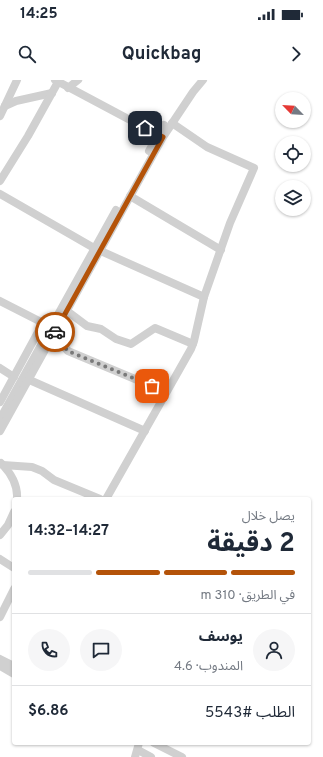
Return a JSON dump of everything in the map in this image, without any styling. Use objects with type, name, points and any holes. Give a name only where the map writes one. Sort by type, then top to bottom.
[{"type":"street","points":[[0,116],[17,80]]},
{"type":"street","points":[[68,88],[78,80]]},
{"type":"street","points":[[0,419],[12,390],[14,377],[31,354],[54,331],[160,136],[196,80]]},
{"type":"street","points":[[0,431],[26,379],[66,311],[97,250],[130,196],[160,136],[172,123],[203,80]]},
{"type":"street","points":[[0,182],[52,92],[56,81],[160,136]]},
{"type":"street","points":[[6,106],[16,101],[52,92]]},
{"type":"street","points":[[107,497],[193,344],[204,297],[230,223],[254,168],[207,147],[172,123]]},
{"type":"street","points":[[0,194],[97,250],[204,297]]},
{"type":"street","points":[[130,196],[221,250]]},
{"type":"street","points":[[0,301],[43,323],[54,331],[68,351],[166,392]]},
{"type":"street","points":[[66,311],[87,326],[101,329],[116,339],[131,344],[154,328],[193,344]]},
{"type":"street","points":[[0,402],[26,379],[31,354],[43,323]]},
{"type":"street","points":[[0,368],[14,377]]},
{"type":"street","points":[[26,379],[145,431]]},
{"type":"street","points":[[2,464],[15,483],[17,497]]},
{"type":"street","points":[[2,464],[32,467],[42,471],[54,480],[95,497]]},
{"type":"street","points":[[0,535],[8,525],[12,516]]},
{"type":"street","points":[[0,559],[12,567]]},
{"type":"street","points":[[0,617],[12,593]]},
{"type":"street","points":[[0,659],[12,665]]},
{"type":"street","points":[[0,666],[12,673]]},
{"type":"street","points":[[158,745],[182,757]]},
{"type":"street","points":[[137,750],[151,757]]},
{"type":"way so far","points":[[55,332],[54,335],[66,350],[152,386]]},
{"type":"route","points":[[55,332],[163,137],[145,128]]}]
